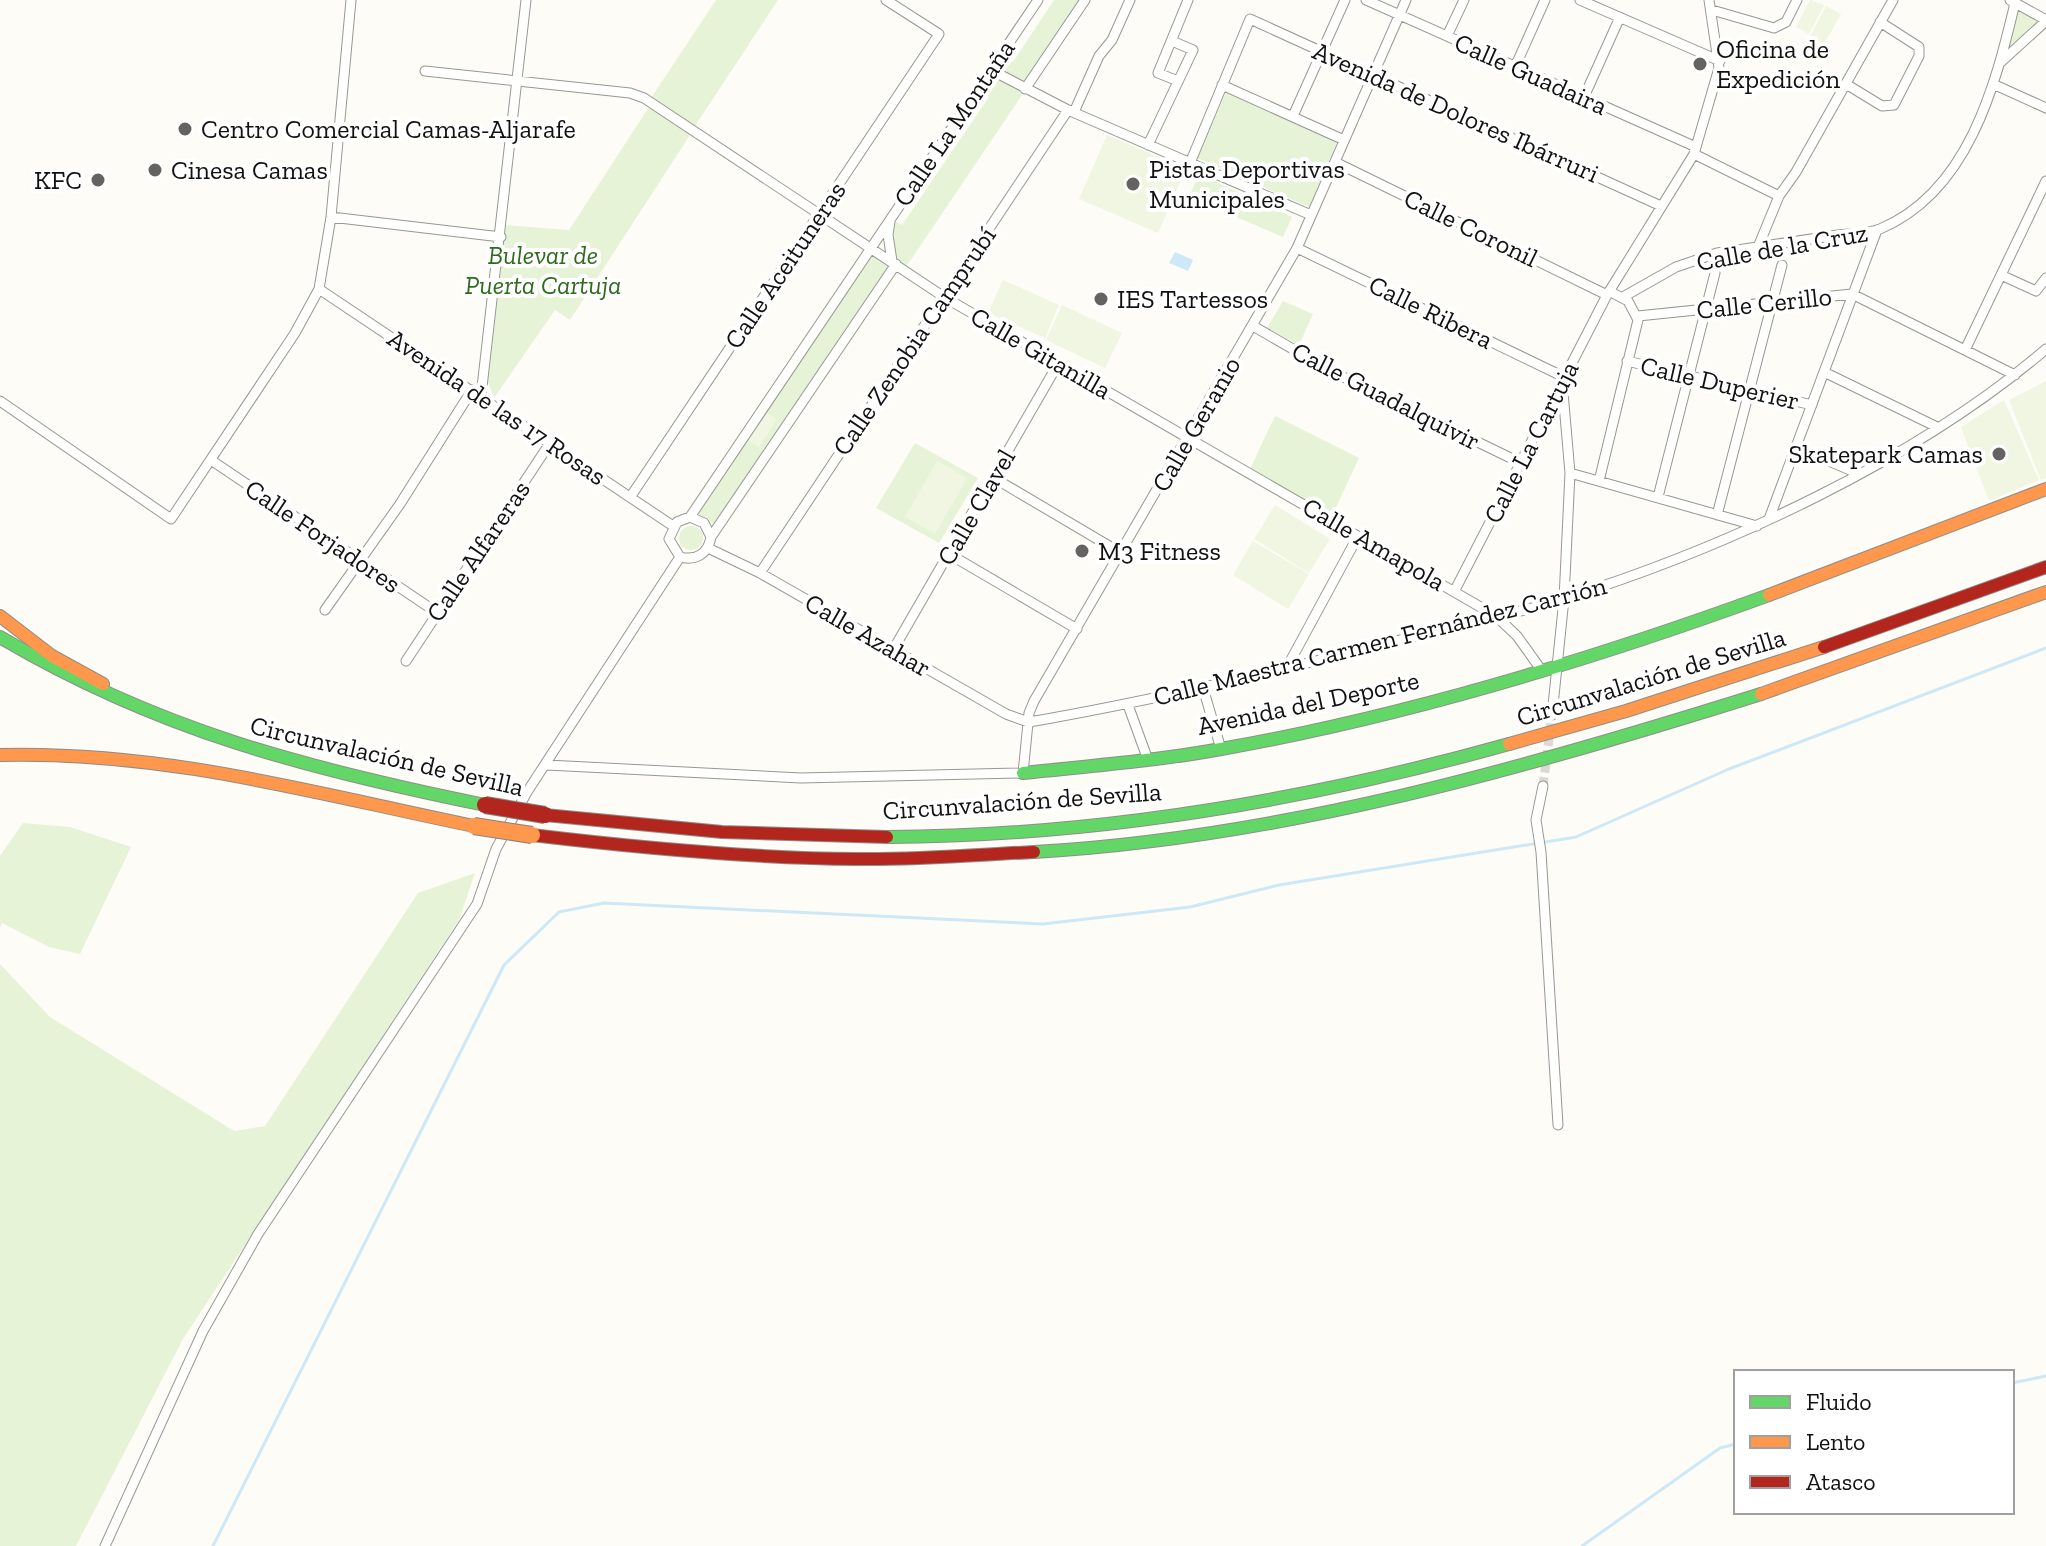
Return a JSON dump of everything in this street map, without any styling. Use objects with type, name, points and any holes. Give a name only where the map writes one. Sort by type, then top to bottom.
[{"type":"main road","name":"Avenida del Deporte","points":[[1023,773],[1221,749],[1368,717],[1550,668],[1707,618],[2046,489]]},
{"type":"main road","name":"Circunvalación de Sevilla","points":[[0,637],[81,685],[145,715],[204,736],[349,777],[545,815],[743,834],[900,837],[1055,828],[1268,800],[1445,761],[1688,694],[1854,639],[2046,567]]},
{"type":"main road","name":"Circunvalación de Sevilla","points":[[0,755],[99,754],[152,760],[255,776],[474,826],[532,835],[749,856],[906,859],[1061,849],[1255,824],[1463,780],[1651,729],[1875,656],[2046,592]]},
{"type":"main road","points":[[0,616],[52,656],[204,736]]},
{"type":"main road","points":[[0,747],[74,744],[150,750],[211,761],[255,776]]},
{"type":"main road","points":[[0,764],[152,760]]},
{"type":"street","points":[[0,401],[171,519],[295,333],[319,289],[331,217],[351,0]]},
{"type":"street","points":[[325,610],[476,393],[501,237],[526,0]]},
{"type":"street","name":"Calle Aceituneras","points":[[631,496],[939,34],[886,0]]},
{"type":"street","name":"Calle La Montaña","points":[[690,517],[1038,0]]},
{"type":"street","name":"Calle La Montaña","points":[[1025,89],[1085,0]]},
{"type":"street","name":"Calle Zenobia Camprubí","points":[[760,573],[1071,111],[1099,56],[1112,40],[1130,0]]},
{"type":"street","points":[[1178,81],[1158,73],[1188,0]]},
{"type":"street","points":[[1293,116],[1345,0]]},
{"type":"street","name":"Calle Guadaira","points":[[1366,0],[1584,97],[1695,150],[1779,196]]},
{"type":"street","name":"Calle Geranio","points":[[1023,773],[1028,722],[1034,701],[1297,248],[1406,0]]},
{"type":"street","points":[[1447,36],[1464,0]]},
{"type":"street","points":[[1515,67],[1545,0]]},
{"type":"street","points":[[1580,0],[1720,61]]},
{"type":"street","points":[[1720,61],[1711,5],[1774,28],[1786,22],[1797,0]]},
{"type":"street","points":[[1758,247],[1779,196],[1796,172],[1893,0]]},
{"type":"street","points":[[2012,2],[2046,20]]},
{"type":"street","name":"Calle de la Cruz","points":[[1623,297],[1692,261],[1758,247],[1877,230],[1938,187],[1971,138],[1993,84],[2001,62],[2012,2]]},
{"type":"street","points":[[1584,97],[1620,17]]},
{"type":"street","name":"Avenida de Dolores Ibárruri","points":[[1222,85],[1250,19],[1661,206]]},
{"type":"street","name":"Calle de la Cruz","points":[[2001,62],[2046,20]]},
{"type":"street","points":[[1846,84],[1882,106],[1894,105],[1919,56],[1919,47],[1880,22]]},
{"type":"street","points":[[1148,145],[1193,50],[1172,41]]},
{"type":"street","name":"Calle La Cartuja","points":[[1455,590],[1608,293],[1695,150],[1720,61]]},
{"type":"street","points":[[991,70],[1071,111],[1311,215]]},
{"type":"street","name":"Calle Gitanilla","points":[[425,71],[640,96],[944,297],[1188,438]]},
{"type":"street","points":[[1993,84],[2046,108]]},
{"type":"street","points":[[1190,163],[1222,85],[1344,140]]},
{"type":"street","name":"Calle Coronil","points":[[1335,162],[1608,293],[1623,297]]},
{"type":"street","points":[[1965,350],[2046,181]]},
{"type":"street","points":[[331,217],[501,237]]},
{"type":"street","points":[[680,557],[699,557],[708,548],[711,537],[894,262],[888,235],[890,217]]},
{"type":"street","points":[[1769,520],[1877,230]]},
{"type":"street","name":"Calle Ribera","points":[[1297,248],[1563,379]]},
{"type":"street","points":[[1717,515],[1782,265]]},
{"type":"street","points":[[1658,497],[1715,273]]},
{"type":"street","points":[[2001,275],[2036,291],[2046,278]]},
{"type":"street","name":"Avenida de las 17 Rosas","points":[[319,289],[673,526]]},
{"type":"street","name":"Calle Cerillo","points":[[1638,316],[1852,294],[2015,375]]},
{"type":"street","points":[[1599,481],[1638,316],[1623,297]]},
{"type":"street","name":"Calle Guadalquivir","points":[[1253,326],[1331,371],[1521,463]]},
{"type":"street","name":"Calle Maestra Carmen Fernández Carrión","points":[[1028,722],[1128,705],[1286,669],[1564,599],[1769,520],[1937,427],[2015,375],[2046,349]]},
{"type":"street","name":"Calle Duperier","points":[[1627,361],[1812,405]]},
{"type":"street","name":"Calle Clavel","points":[[893,650],[1058,364]]},
{"type":"street","points":[[1824,372],[1937,427]]},
{"type":"street","points":[[1552,715],[1550,668],[1564,599],[1570,473],[1563,379]]},
{"type":"street","points":[[1548,407],[1556,405],[1565,412]]},
{"type":"street","name":"Calle Amapola","points":[[1188,438],[1496,616],[1550,668]]},
{"type":"street","name":"Calle Alfareras","points":[[406,661],[550,443]]},
{"type":"street","points":[[1796,447],[1857,473]]},
{"type":"street","name":"Calle Forjadores","points":[[211,460],[436,612]]},
{"type":"street","points":[[1570,473],[1757,526]]},
{"type":"street","points":[[994,478],[1121,553]]},
{"type":"street","points":[[680,557],[669,539],[673,526],[690,517],[704,523],[711,537]]},
{"type":"street","points":[[1286,669],[1358,536]]},
{"type":"street","name":"Calle Azahar","points":[[708,548],[760,573],[1006,714],[1028,722]]},
{"type":"street","points":[[949,554],[1077,629]]},
{"type":"street","points":[[105,1546],[203,1331],[258,1234],[477,904],[496,849],[527,792],[680,557]]},
{"type":"street","points":[[1203,688],[1221,749]]},
{"type":"street","points":[[1128,705],[1148,760]]},
{"type":"street","name":"Avenida del Deporte","points":[[547,765],[801,778],[1023,773]]},
{"type":"street","points":[[1543,786],[1536,820],[1541,852],[1558,1125]]},
{"type":"green space","points":[[716,0],[778,0],[695,126],[651,98]]},
{"type":"green space","points":[[1054,0],[1081,0],[1024,87],[999,70],[1004,58],[1013,62]]},
{"type":"green space","points":[[1810,0],[1824,5],[1809,34],[1796,27]]},
{"type":"green space","points":[[1826,6],[1841,14],[1823,46],[1809,38]]},
{"type":"green space","points":[[2017,7],[2042,21],[2008,49],[2007,48]]},
{"type":"green space","points":[[994,76],[1024,92],[906,267],[895,259],[891,230],[895,221],[902,225],[989,97],[983,92]]},
{"type":"green space","points":[[1226,93],[1337,142],[1309,207],[1197,158]]},
{"type":"green space","name":"Bulevar de Puerta Cartuja","points":[[649,107],[690,135],[570,320],[555,310],[494,398],[488,382],[506,225],[569,230]]},
{"type":"green space","name":"Pistas Deportivas Municipales","points":[[1107,135],[1186,169],[1158,233],[1079,199]]},
{"type":"green space","points":[[1199,174],[1292,217],[1283,237],[1189,197]]},
{"type":"green space","points":[[870,250],[891,266],[715,529],[709,519],[696,513]]},
{"type":"green space","points":[[1003,280],[1059,305],[1045,338],[988,313]]},
{"type":"green space","points":[[1283,301],[1313,314],[1299,345],[1267,328]]},
{"type":"green space","points":[[1062,305],[1122,333],[1105,368],[1046,340]]},
{"type":"green space","points":[[2046,381],[2046,478],[2041,480],[2009,400]]},
{"type":"green space","name":"Skatepark Camas","points":[[2004,400],[2039,480],[1989,501],[1961,427]]},
{"type":"green space","points":[[764,411],[777,419],[759,447],[746,438]]},
{"type":"green space","points":[[1275,416],[1359,458],[1332,516],[1250,469]]},
{"type":"green space","points":[[915,443],[978,478],[939,543],[876,508]]},
{"type":"green space","points":[[937,461],[967,478],[935,534],[905,517]]},
{"type":"green space","points":[[1275,505],[1330,539],[1309,573],[1254,539]]},
{"type":"green space","points":[[691,526],[699,530],[703,538],[699,546],[691,550],[683,546],[679,538],[683,530]]},
{"type":"green space","points":[[1253,541],[1309,574],[1288,609],[1233,575]]},
{"type":"green space","points":[[23,823],[70,827],[131,847],[80,954],[49,947],[2,923],[0,928],[0,856]]},
{"type":"green space","points":[[475,873],[459,920],[183,1339],[76,1546],[0,1546],[0,964],[50,1017],[234,1131],[265,1126],[418,893]]},
{"type":"water","points":[[1175,252],[1193,260],[1188,271],[1169,263]]},
{"type":"waterway","points":[[213,1546],[504,965],[559,912],[604,903],[1043,924],[1190,907],[1279,885],[1576,837],[1729,769],[2046,648]]},
{"type":"waterway","points":[[2014,1383],[2046,1376]]},
{"type":"waterway","points":[[1582,1546],[1720,1448],[1734,1444]]},
{"type":"tunnel","points":[[1543,786],[1552,715]]},
{"type":"traffic: fast","points":[[1023,773],[1197,753],[1360,720],[1567,664],[1769,595]]},
{"type":"traffic: fast","points":[[0,637],[59,669],[176,722],[295,761],[485,805]]},
{"type":"traffic: fast","points":[[1034,852],[1219,832],[1402,796],[1583,748],[1761,694]]},
{"type":"traffic: fast","points":[[887,837],[1044,830],[1201,811],[1357,782],[1509,744]]},
{"type":"traffic: slow","points":[[1769,595],[2046,489]]},
{"type":"traffic: slow","points":[[1761,694],[2046,592]]},
{"type":"traffic: slow","points":[[0,616],[52,656],[103,684]]},
{"type":"traffic: slow","points":[[1509,744],[1626,711],[1824,647]]},
{"type":"traffic: slow","points":[[0,755],[62,756],[181,767],[474,826]]},
{"type":"traffic: slow","points":[[474,826],[532,835]]},
{"type":"traffic: jam","points":[[1824,647],[2046,567]]},
{"type":"traffic: jam","points":[[485,805],[545,815]]},
{"type":"traffic: jam","points":[[545,815],[722,832],[887,837]]},
{"type":"traffic: jam","points":[[532,835],[775,857],[900,859],[1034,852]]},
{"type":"place","name":"Oficina de Expedición","points":[[1700,64]]},
{"type":"place","name":"Centro Comercial Camas-Aljarafe","points":[[185,129]]},
{"type":"place","name":"Cinesa Camas","points":[[155,170]]},
{"type":"place","name":"KFC","points":[[98,180]]},
{"type":"place","name":"Pistas Deportivas Municipales","points":[[1133,184]]},
{"type":"place","name":"IES Tartessos","points":[[1101,299]]},
{"type":"place","name":"Skatepark Camas","points":[[1999,454]]},
{"type":"place","name":"M3 Fitness","points":[[1082,551]]}]
